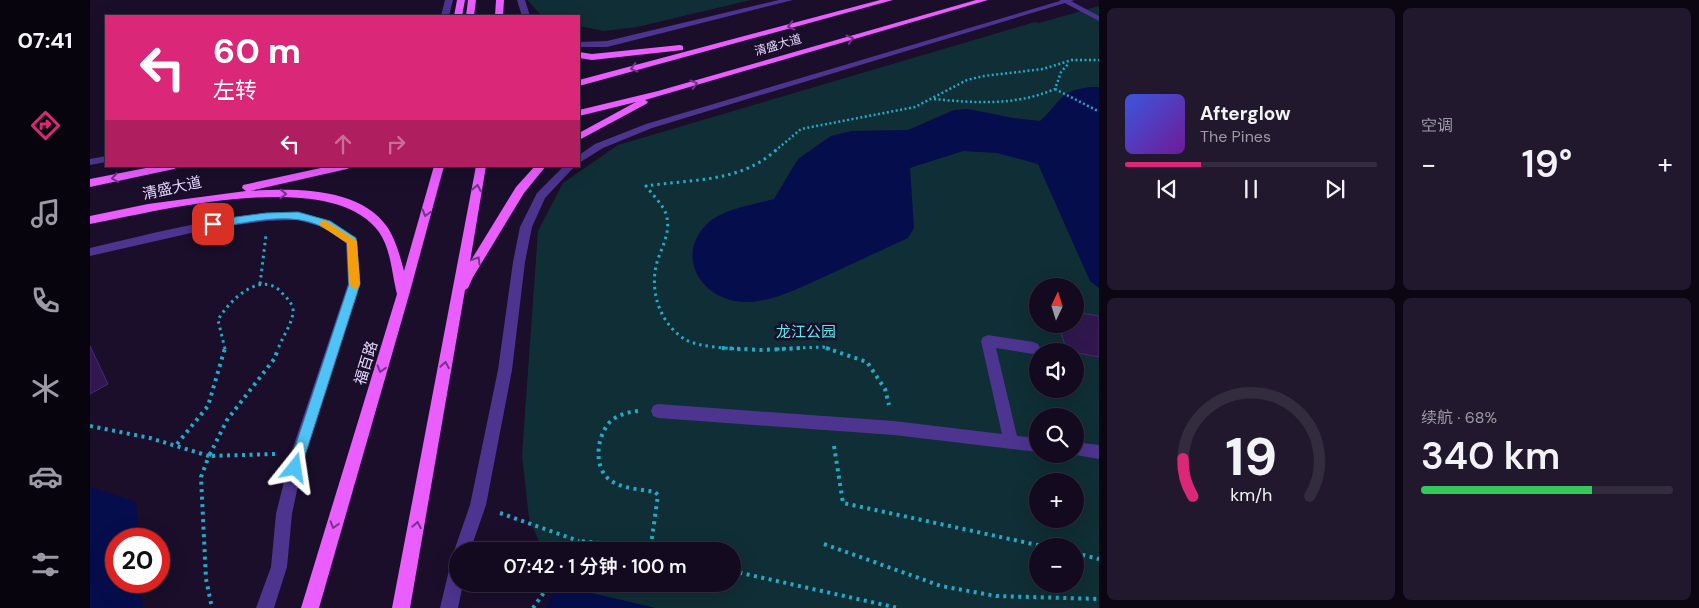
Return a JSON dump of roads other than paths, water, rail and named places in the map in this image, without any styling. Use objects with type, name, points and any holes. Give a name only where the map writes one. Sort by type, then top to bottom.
[{"type":"main road","points":[[458,15],[461,0]]},
{"type":"main road","points":[[470,15],[472,0]]},
{"type":"main road","points":[[499,15],[500,0]]},
{"type":"main road","name":"清盛大道","points":[[580,83],[889,0]]},
{"type":"main road","name":"清盛大道","points":[[580,113],[661,93],[984,0]]},
{"type":"main road","points":[[580,55],[592,57],[664,51],[761,34]]},
{"type":"main road","points":[[580,136],[661,93]]},
{"type":"main road","name":"清盛大道","points":[[90,182],[169,167]]},
{"type":"main road","name":"清盛大道","points":[[90,220],[342,167]]},
{"type":"main road","name":"福百路","points":[[310,608],[403,295],[439,167]]},
{"type":"main road","points":[[402,608],[481,167]]},
{"type":"main road","points":[[452,321],[468,276],[520,190],[540,167]]},
{"type":"main road","points":[[148,208],[261,193],[315,194],[345,202],[370,215],[383,230],[394,258],[403,295]]},
{"type":"street","points":[[445,15],[449,0]]},
{"type":"street","points":[[521,0],[526,15]]},
{"type":"street","points":[[580,45],[607,44],[789,0]]},
{"type":"street","points":[[580,159],[599,146],[650,126],[1067,1],[1099,19]]},
{"type":"street","points":[[90,162],[105,159]]},
{"type":"street","points":[[465,542],[478,505],[505,370],[519,262],[526,227],[541,196],[569,167]]},
{"type":"street","points":[[90,252],[213,224],[266,217],[298,216],[327,224],[352,241],[354,284],[298,453],[284,514],[279,567],[265,608]]},
{"type":"street","points":[[1011,442],[988,341],[1029,347]]},
{"type":"street","points":[[658,411],[894,428],[1029,444]]},
{"type":"street","points":[[1084,450],[1099,452]]},
{"type":"street","points":[[449,608],[452,592]]},
{"type":"park label","name":"龙江公园","points":[[806,332]]}]
